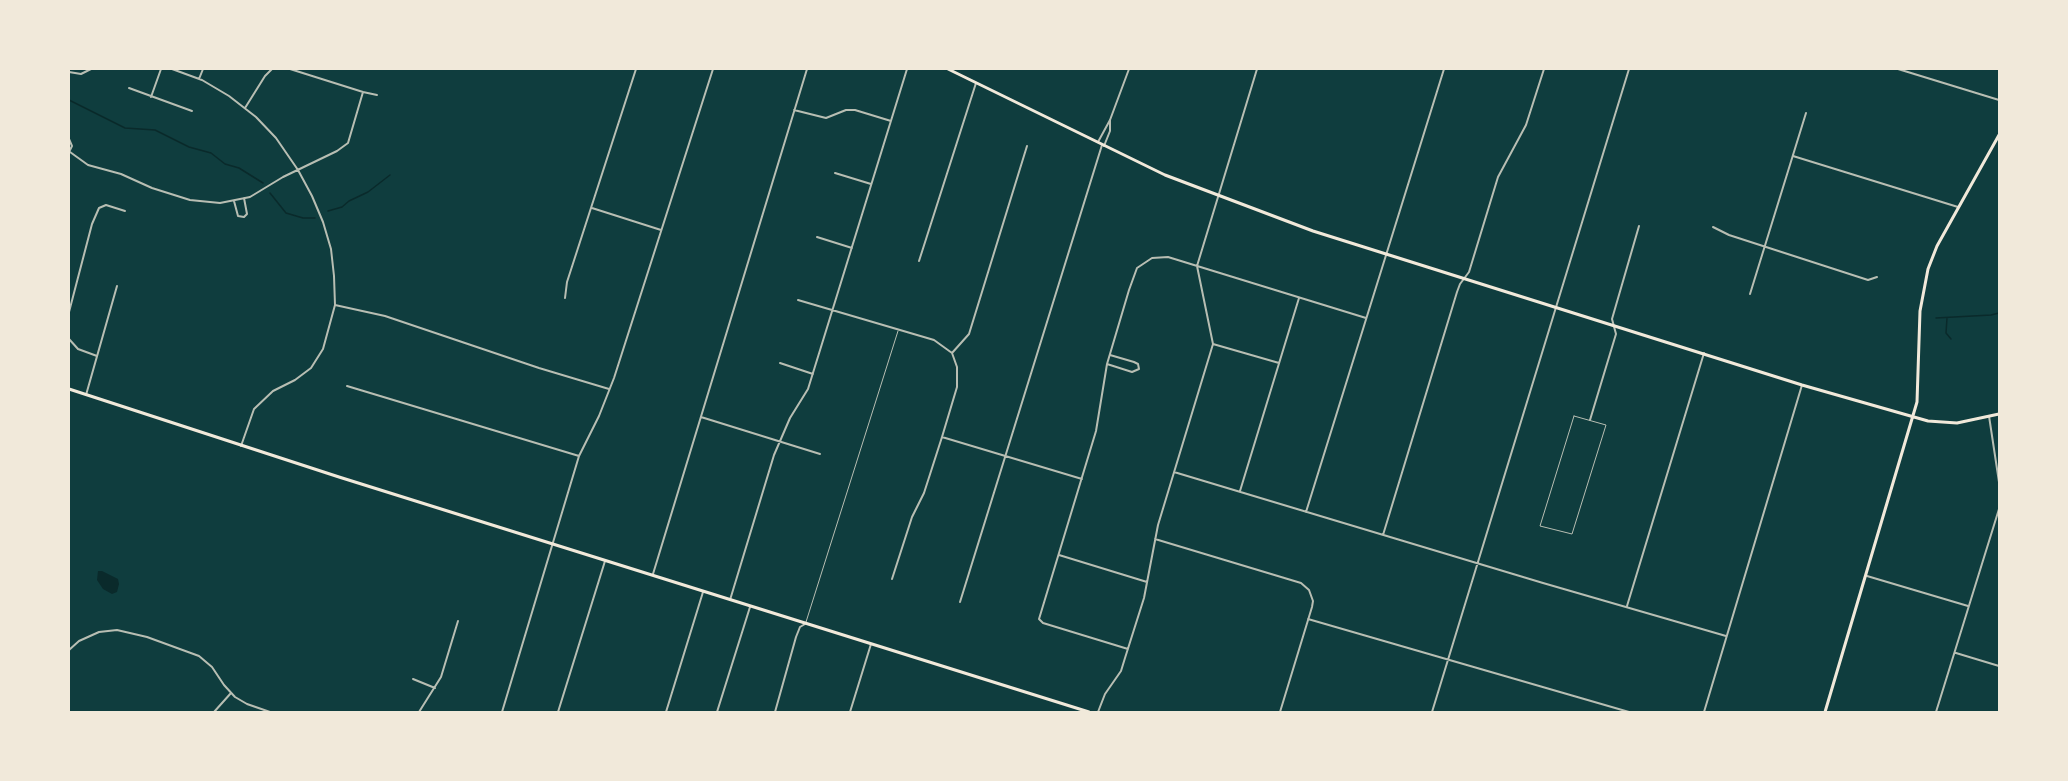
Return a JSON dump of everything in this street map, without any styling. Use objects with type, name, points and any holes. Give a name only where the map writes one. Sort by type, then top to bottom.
[{"type":"main road","points":[[948,69],[1165,175],[1310,230],[1802,385],[1914,417],[1957,423],[1999,414]]},
{"type":"main road","points":[[1825,712],[1914,417],[1918,388],[1920,311],[1928,269],[1937,246],[1999,135]]},
{"type":"main road","points":[[69,389],[241,446],[1089,712]]},
{"type":"street","points":[[69,72],[84,74],[91,69]]},
{"type":"street","points":[[152,97],[160,69]]},
{"type":"street","points":[[172,69],[217,88],[245,108],[276,138],[298,170],[317,207],[328,238],[334,276],[335,305],[327,338],[315,364],[304,374],[273,391],[260,402],[250,416],[241,446]]},
{"type":"street","points":[[199,79],[203,69]]},
{"type":"street","points":[[245,108],[272,69]]},
{"type":"street","points":[[290,69],[377,95]]},
{"type":"street","points":[[565,298],[567,282],[636,69]]},
{"type":"street","points":[[502,712],[579,456],[599,416],[609,389],[713,69]]},
{"type":"street","points":[[652,576],[807,69]]},
{"type":"street","points":[[730,600],[779,442],[790,418],[805,395],[813,374],[907,69]]},
{"type":"street","points":[[1098,142],[1110,120],[1129,69]]},
{"type":"street","points":[[1098,712],[1105,694],[1121,670],[1128,649],[1147,582],[1154,539],[1213,344],[1197,266],[1257,69]]},
{"type":"street","points":[[1306,512],[1444,69]]},
{"type":"street","points":[[1383,535],[1457,292],[1469,272],[1498,177],[1526,124],[1544,69]]},
{"type":"street","points":[[1432,712],[1629,69]]},
{"type":"street","points":[[1898,69],[1999,100]]},
{"type":"street","points":[[919,261],[976,83]]},
{"type":"street","points":[[129,88],[192,111]]},
{"type":"street","points":[[69,139],[72,146],[69,152],[88,165],[121,174],[182,198],[210,203],[234,201],[259,192],[287,174],[348,144],[363,92]]},
{"type":"street","points":[[795,110],[826,118],[846,110],[855,110],[891,121]]},
{"type":"street","points":[[1750,294],[1806,113]]},
{"type":"street","points":[[960,602],[1103,145],[1110,131],[1110,120]]},
{"type":"street","points":[[952,353],[969,334],[1027,146]]},
{"type":"street","points":[[1792,156],[1958,207]]},
{"type":"street","points":[[835,173],[871,184]]},
{"type":"street","points":[[234,201],[238,216],[244,218],[247,214],[244,198]]},
{"type":"street","points":[[69,312],[92,224],[99,208],[106,205],[125,212]]},
{"type":"street","points":[[592,208],[661,230]]},
{"type":"street","points":[[1590,420],[1617,334],[1612,319],[1639,226]]},
{"type":"street","points":[[1713,227],[1728,236],[1868,280],[1877,277]]},
{"type":"street","points":[[817,237],[852,248]]},
{"type":"street","points":[[1128,649],[1040,622],[1040,617],[1096,431],[1107,364],[1134,274],[1140,266],[1152,258],[1163,256],[1366,318]]},
{"type":"street","points":[[86,395],[117,286]]},
{"type":"street","points":[[1240,491],[1299,298]]},
{"type":"street","points":[[798,300],[934,340],[952,353],[958,370],[958,380],[942,437],[892,579]]},
{"type":"street","points":[[335,305],[385,316],[609,389]]},
{"type":"street","points":[[69,339],[78,349],[97,356]]},
{"type":"street","points":[[1213,344],[1279,363]]},
{"type":"street","points":[[1627,607],[1704,353]]},
{"type":"street","points":[[1107,364],[1132,372],[1139,369],[1138,364],[1134,362],[1110,355]]},
{"type":"street","points":[[780,363],[813,374]]},
{"type":"street","points":[[1704,712],[1802,385]]},
{"type":"street","points":[[347,386],[579,456]]},
{"type":"street","points":[[1989,416],[1999,482]]},
{"type":"street","points":[[701,417],[820,454]]},
{"type":"street","points":[[942,437],[1082,479]]},
{"type":"street","points":[[1174,472],[1726,636]]},
{"type":"street","points":[[1936,712],[1999,509]]},
{"type":"street","points":[[1154,539],[1301,583],[1309,590],[1313,601],[1280,712]]},
{"type":"street","points":[[1059,555],[1147,582]]},
{"type":"street","points":[[558,712],[605,561]]},
{"type":"street","points":[[1867,576],[1968,606]]},
{"type":"street","points":[[666,712],[703,592]]},
{"type":"street","points":[[717,712],[750,607]]},
{"type":"street","points":[[1308,619],[1629,712]]},
{"type":"street","points":[[419,712],[435,688],[443,670],[458,621]]},
{"type":"street","points":[[775,712],[796,638],[800,627],[805,624]]},
{"type":"street","points":[[69,650],[92,634],[125,631],[199,656],[213,667],[231,693],[247,704],[270,712]]},
{"type":"street","points":[[850,712],[871,644]]},
{"type":"street","points":[[1955,652],[1999,666]]},
{"type":"street","points":[[413,679],[435,688]]},
{"type":"street","points":[[214,712],[231,693]]},
{"type":"lane","points":[[805,624],[899,330]]},
{"type":"lane","points":[[1574,416],[1590,420],[1606,425],[1572,534],[1540,526],[1574,416]]},
{"type":"water","points":[[98,571],[118,579],[117,592],[112,594],[103,589],[97,580]]},
{"type":"waterway","points":[[69,100],[125,128],[155,130],[189,147],[211,153],[225,164],[239,168],[263,183]]},
{"type":"waterway","points":[[328,211],[342,207],[368,192],[390,175]]},
{"type":"waterway","points":[[270,193],[286,213],[303,218],[315,218]]},
{"type":"waterway","points":[[1936,318],[1999,313]]},
{"type":"waterway","points":[[1947,318],[1946,333],[1951,339]]}]
